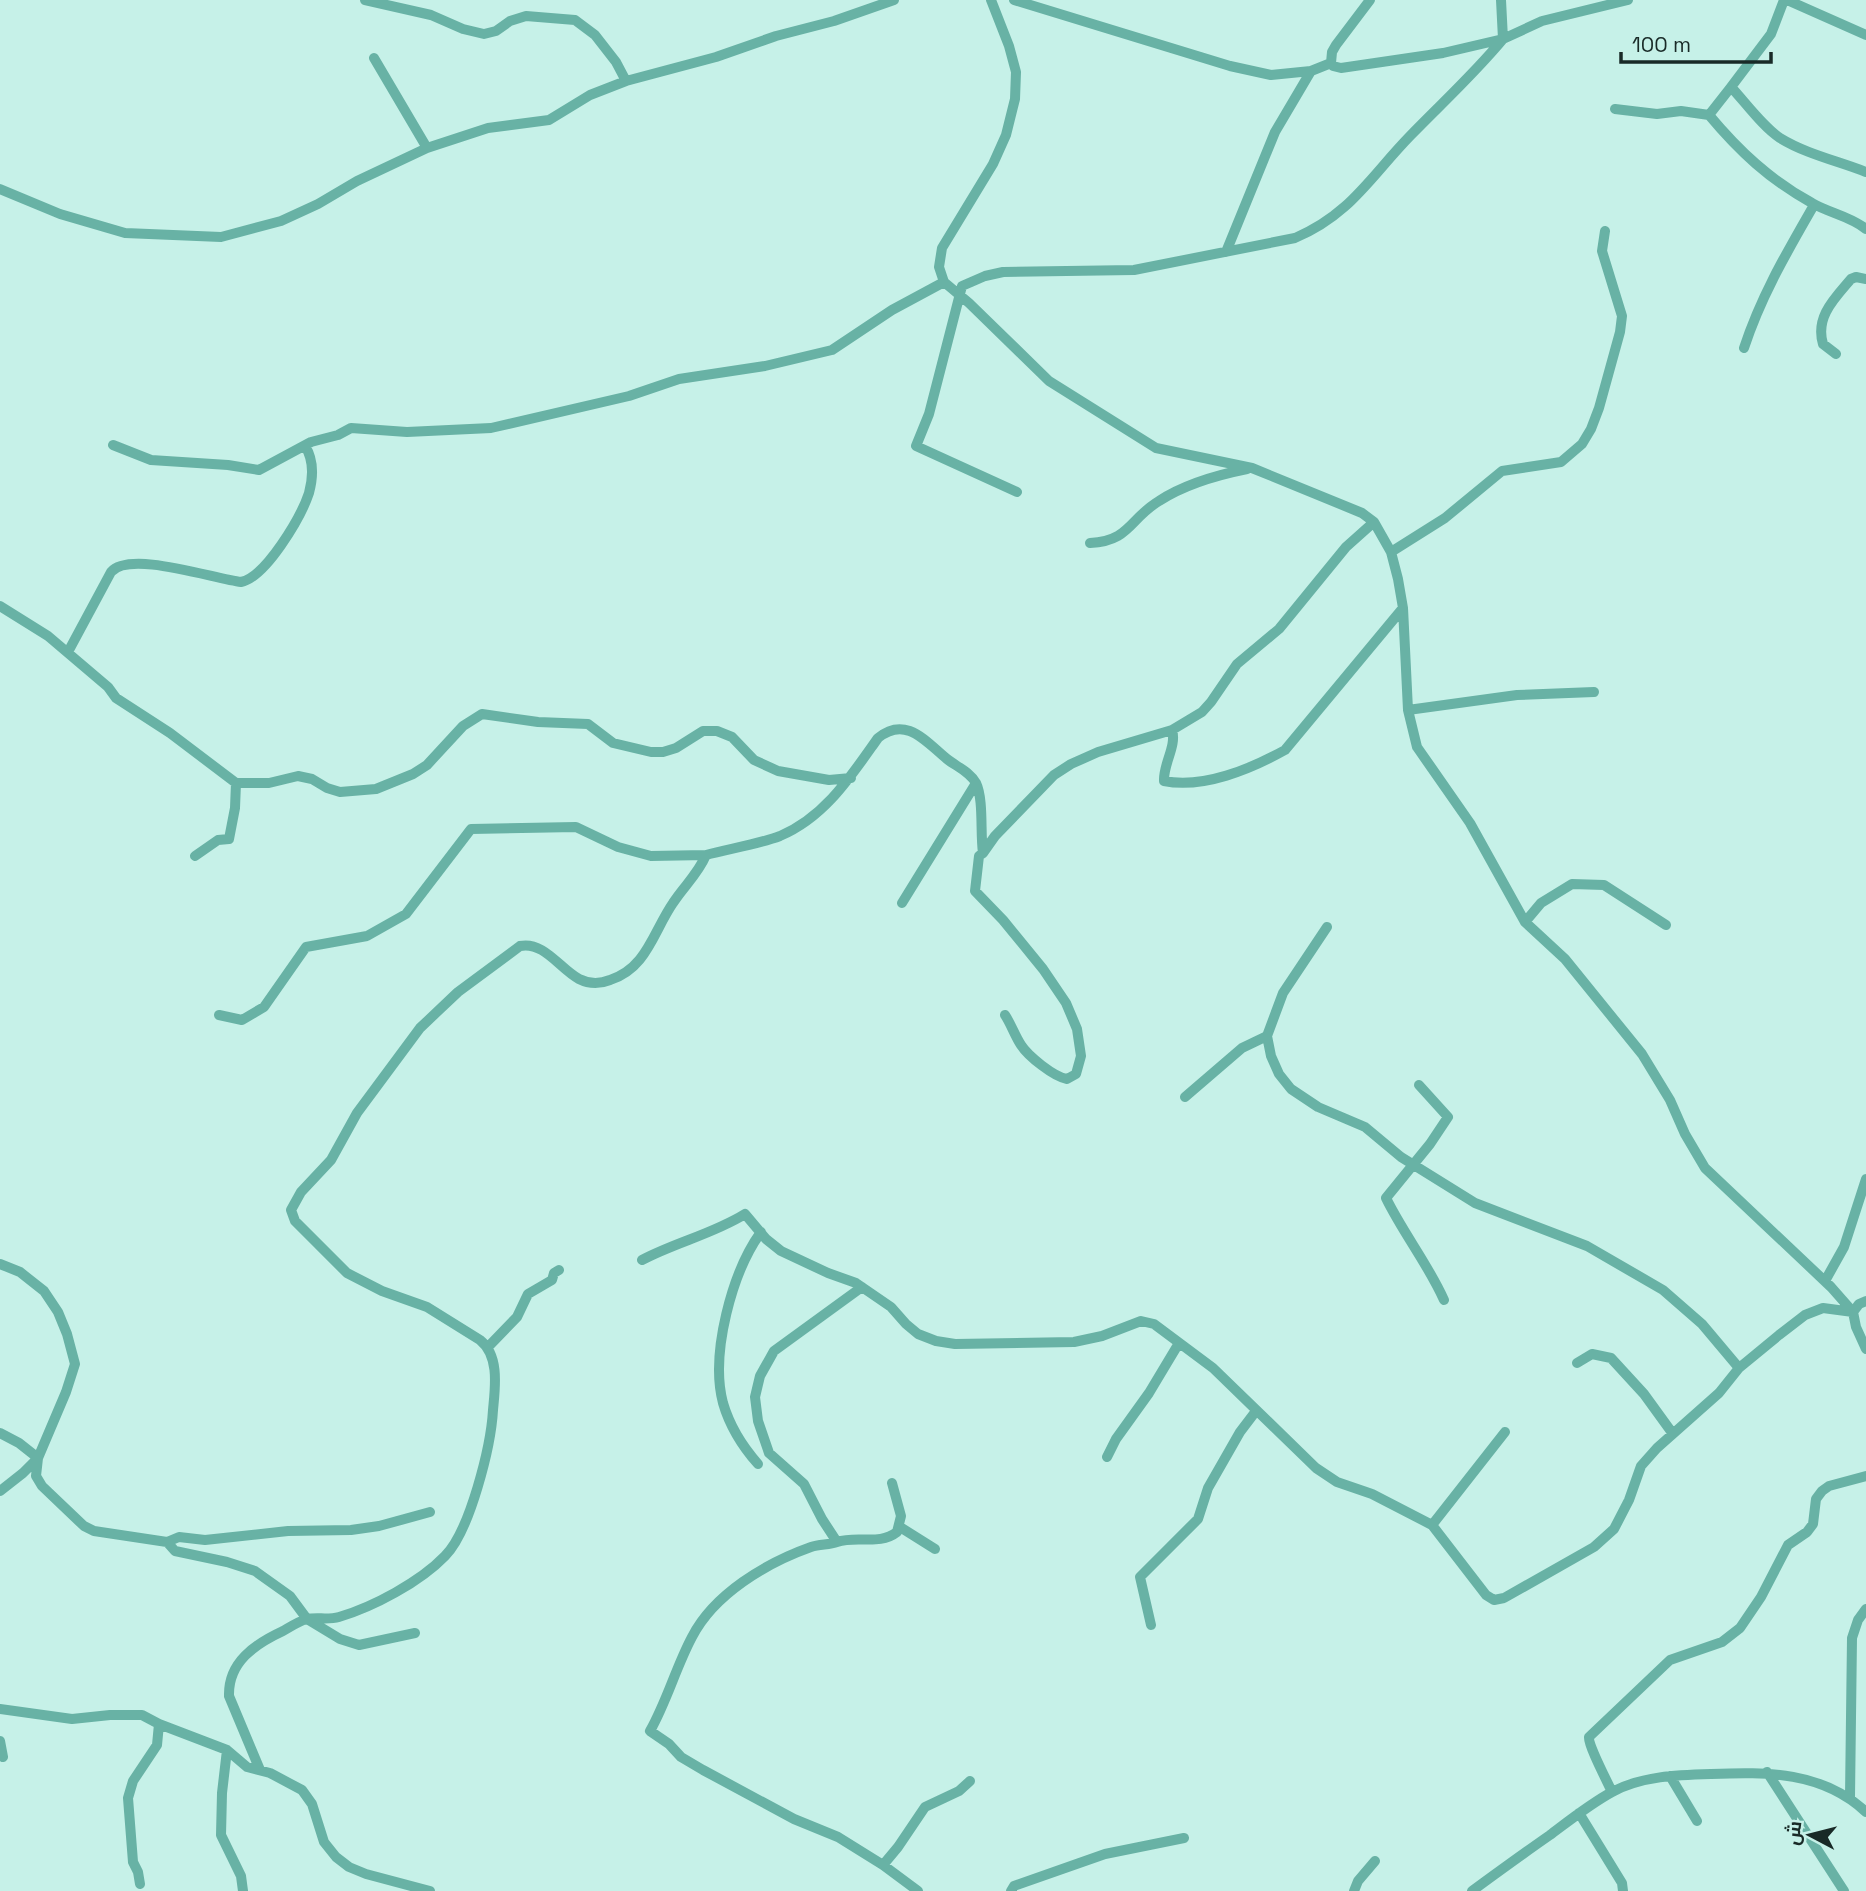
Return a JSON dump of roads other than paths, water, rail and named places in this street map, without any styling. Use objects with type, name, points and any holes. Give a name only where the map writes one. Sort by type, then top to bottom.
[{"type":"street","points":[[365,0],[431,15],[463,29],[484,34],[496,31],[510,20],[526,16],[575,20],[595,35],[616,62],[626,81]]},
{"type":"street","points":[[0,189],[60,214],[125,233],[221,237],[282,221],[357,181],[428,148],[488,128],[549,120],[590,95],[626,81],[716,57],[894,0]]},
{"type":"street","points":[[991,0],[1016,72],[1015,99],[1006,135],[993,164],[942,247],[939,267],[944,282],[1049,381],[1156,448],[1252,468],[1362,513],[1374,522],[1391,552],[1404,608],[1408,710],[1417,747],[1470,822],[1525,922],[1565,959],[1642,1054],[1670,1100],[1685,1134],[1705,1168],[1825,1281],[1853,1312],[1856,1327],[1866,1349]]},
{"type":"street","points":[[1014,0],[1230,66],[1271,75],[1311,71],[1331,63]]},
{"type":"street","points":[[1331,63],[1336,45],[1370,0]]},
{"type":"street","points":[[1017,492],[916,446],[929,414],[962,286],[1003,272],[1134,270],[1295,239],[1332,219],[1503,39],[1501,0]]},
{"type":"street","points":[[1331,63],[1341,68],[1443,53],[1503,39],[1542,21],[1628,0]]},
{"type":"street","points":[[1709,115],[1771,34],[1785,0],[1866,35]]},
{"type":"street","points":[[374,58],[428,148]]},
{"type":"street","points":[[1226,252],[1275,132],[1311,71]]},
{"type":"street","points":[[1731,87],[1779,137],[1866,173]]},
{"type":"street","points":[[1615,109],[1657,114],[1681,111],[1709,115],[1740,151],[1790,191],[1814,205],[1858,222],[1866,229]]},
{"type":"street","points":[[1744,348],[1757,309],[1814,205]]},
{"type":"street","points":[[1391,552],[1445,517],[1502,471],[1561,462],[1582,444],[1599,408],[1622,316],[1602,251],[1605,231]]},
{"type":"street","points":[[1836,354],[1823,344],[1822,317],[1852,278],[1866,279]]},
{"type":"street","points":[[113,445],[151,460],[218,464],[259,470],[320,438],[338,435],[351,428],[407,432],[491,428],[629,396],[679,379],[811,357],[832,350],[892,310],[944,282]]},
{"type":"street","points":[[68,652],[111,572],[118,565],[173,568],[242,582],[256,574],[269,561],[290,530],[309,494],[312,477],[311,455],[305,446]]},
{"type":"street","points":[[1090,543],[1108,542],[1121,535],[1149,507],[1173,493],[1222,474],[1252,468]]},
{"type":"street","points":[[1004,1015],[1016,1031],[1020,1044],[1054,1074],[1067,1079],[1076,1074],[1080,1066],[1080,1043],[1066,1003],[1043,969],[975,891],[979,856],[995,836],[1062,769],[1098,752],[1172,730],[1202,712],[1237,664],[1279,629],[1346,547],[1374,522]]},
{"type":"street","points":[[0,606],[48,636],[108,687],[116,698],[170,733],[236,783],[269,783],[299,776],[340,792],[376,789],[428,765],[463,726],[482,714],[538,722],[588,724],[613,743],[651,752],[676,748],[703,731],[717,731],[732,737],[754,760],[778,771],[829,780],[851,778]]},
{"type":"street","points":[[1172,730],[1174,737],[1164,771],[1164,781],[1178,784],[1214,778],[1261,763],[1284,750],[1404,608]]},
{"type":"street","points":[[1408,710],[1517,695],[1594,692]]},
{"type":"street","points":[[219,1014],[242,1020],[264,1007],[306,947],[367,936],[406,914],[471,829],[576,827],[618,847],[651,856],[706,855],[768,839],[790,830],[830,802],[886,731],[903,729],[916,733],[948,760],[964,769],[976,783],[980,800],[983,853]]},
{"type":"street","points":[[195,856],[218,840],[229,839],[235,808],[236,783]]},
{"type":"street","points":[[902,903],[976,783]]},
{"type":"street","points":[[260,1770],[229,1696],[232,1673],[245,1654],[265,1639],[307,1619],[337,1617],[386,1597],[447,1555],[459,1538],[482,1467],[493,1415],[495,1376],[488,1347],[427,1307],[375,1288],[347,1273],[295,1221],[291,1210],[293,1203],[331,1160],[357,1113],[415,1035],[458,992],[513,950],[527,945],[540,949],[581,980],[598,983],[629,971],[644,955],[668,910],[697,873],[706,855]]},
{"type":"street","points":[[1525,922],[1541,903],[1572,884],[1604,885],[1666,925]]},
{"type":"street","points":[[1327,926],[1283,993],[1267,1036],[1271,1056],[1279,1074],[1291,1089],[1318,1107],[1365,1127],[1401,1157],[1475,1203],[1587,1246],[1663,1290],[1702,1324],[1739,1368]]},
{"type":"street","points":[[1185,1097],[1242,1048],[1267,1036]]},
{"type":"street","points":[[1419,1085],[1448,1118],[1386,1198],[1400,1227],[1444,1300]]},
{"type":"street","points":[[1825,1281],[1844,1247],[1866,1179]]},
{"type":"street","points":[[642,1259],[727,1226],[746,1214],[766,1239],[781,1251],[862,1287],[891,1307],[918,1334],[936,1342],[1074,1342],[1102,1336],[1141,1321],[1154,1324],[1213,1368],[1317,1468],[1337,1482],[1371,1494],[1432,1525],[1486,1595],[1494,1600],[1504,1598],[1594,1547],[1614,1529],[1629,1500],[1641,1466],[1719,1393],[1739,1368],[1805,1315],[1823,1308],[1853,1312]]},
{"type":"street","points":[[758,1464],[742,1445],[731,1425],[723,1401],[721,1364],[729,1302],[747,1256],[761,1232]]},
{"type":"street","points":[[0,1264],[20,1272],[44,1291],[58,1312],[67,1334],[75,1364],[38,1458],[36,1476],[42,1486],[84,1525],[102,1533],[167,1542],[180,1537],[205,1540],[288,1531],[351,1530],[379,1526],[430,1511]]},
{"type":"street","points":[[488,1347],[517,1317],[528,1294],[552,1280],[554,1273],[559,1270]]},
{"type":"street","points":[[837,1542],[822,1520],[804,1484],[769,1453],[758,1421],[755,1397],[760,1376],[774,1351],[862,1287]]},
{"type":"street","points":[[1853,1312],[1859,1304],[1866,1301]]},
{"type":"street","points":[[1107,1457],[1116,1438],[1149,1393],[1180,1343]]},
{"type":"street","points":[[1577,1363],[1592,1354],[1611,1358],[1644,1394],[1673,1434]]},
{"type":"street","points":[[1151,1625],[1140,1577],[1198,1520],[1208,1489],[1240,1432],[1256,1411]]},
{"type":"street","points":[[1432,1525],[1505,1432]]},
{"type":"street","points":[[0,1433],[38,1458]]},
{"type":"street","points":[[0,1491],[38,1458]]},
{"type":"street","points":[[1612,1792],[1599,1760],[1588,1743],[1589,1737],[1670,1660],[1722,1642],[1740,1628],[1761,1597],[1788,1545],[1807,1532],[1813,1524],[1816,1499],[1822,1491],[1829,1486],[1866,1476]]},
{"type":"street","points":[[892,1483],[901,1516],[900,1527],[894,1535],[876,1541],[854,1538],[815,1546],[786,1557],[751,1577],[714,1606],[691,1639],[650,1731],[669,1744],[681,1757],[794,1819],[838,1838],[883,1865],[918,1891]]},
{"type":"street","points":[[900,1527],[935,1549]]},
{"type":"street","points":[[167,1542],[175,1551],[255,1571],[290,1596],[307,1619],[340,1639],[359,1645],[415,1633]]},
{"type":"street","points":[[1850,1797],[1852,1639],[1858,1620],[1866,1609]]},
{"type":"street","points":[[0,1709],[72,1720],[142,1714],[159,1724],[226,1750],[247,1767],[260,1770],[302,1790],[312,1804],[324,1842],[343,1862],[366,1874],[430,1891]]},
{"type":"street","points":[[140,1884],[138,1872],[132,1862],[128,1798],[133,1781],[157,1745],[159,1724]]},
{"type":"street","points":[[0,1741],[3,1757]]},
{"type":"street","points":[[226,1750],[221,1835],[242,1876],[243,1891]]},
{"type":"street","points":[[1767,1772],[1844,1891]]},
{"type":"street","points":[[1472,1891],[1612,1792],[1636,1782],[1670,1776],[1767,1772],[1812,1781],[1850,1797],[1866,1812]]},
{"type":"street","points":[[1670,1776],[1697,1821]]},
{"type":"street","points":[[883,1865],[925,1807],[959,1791],[970,1781]]},
{"type":"street","points":[[1579,1814],[1622,1883],[1623,1891]]},
{"type":"street","points":[[1011,1891],[1014,1886],[1105,1854],[1184,1838]]},
{"type":"street","points":[[1354,1891],[1358,1881],[1375,1861]]}]
